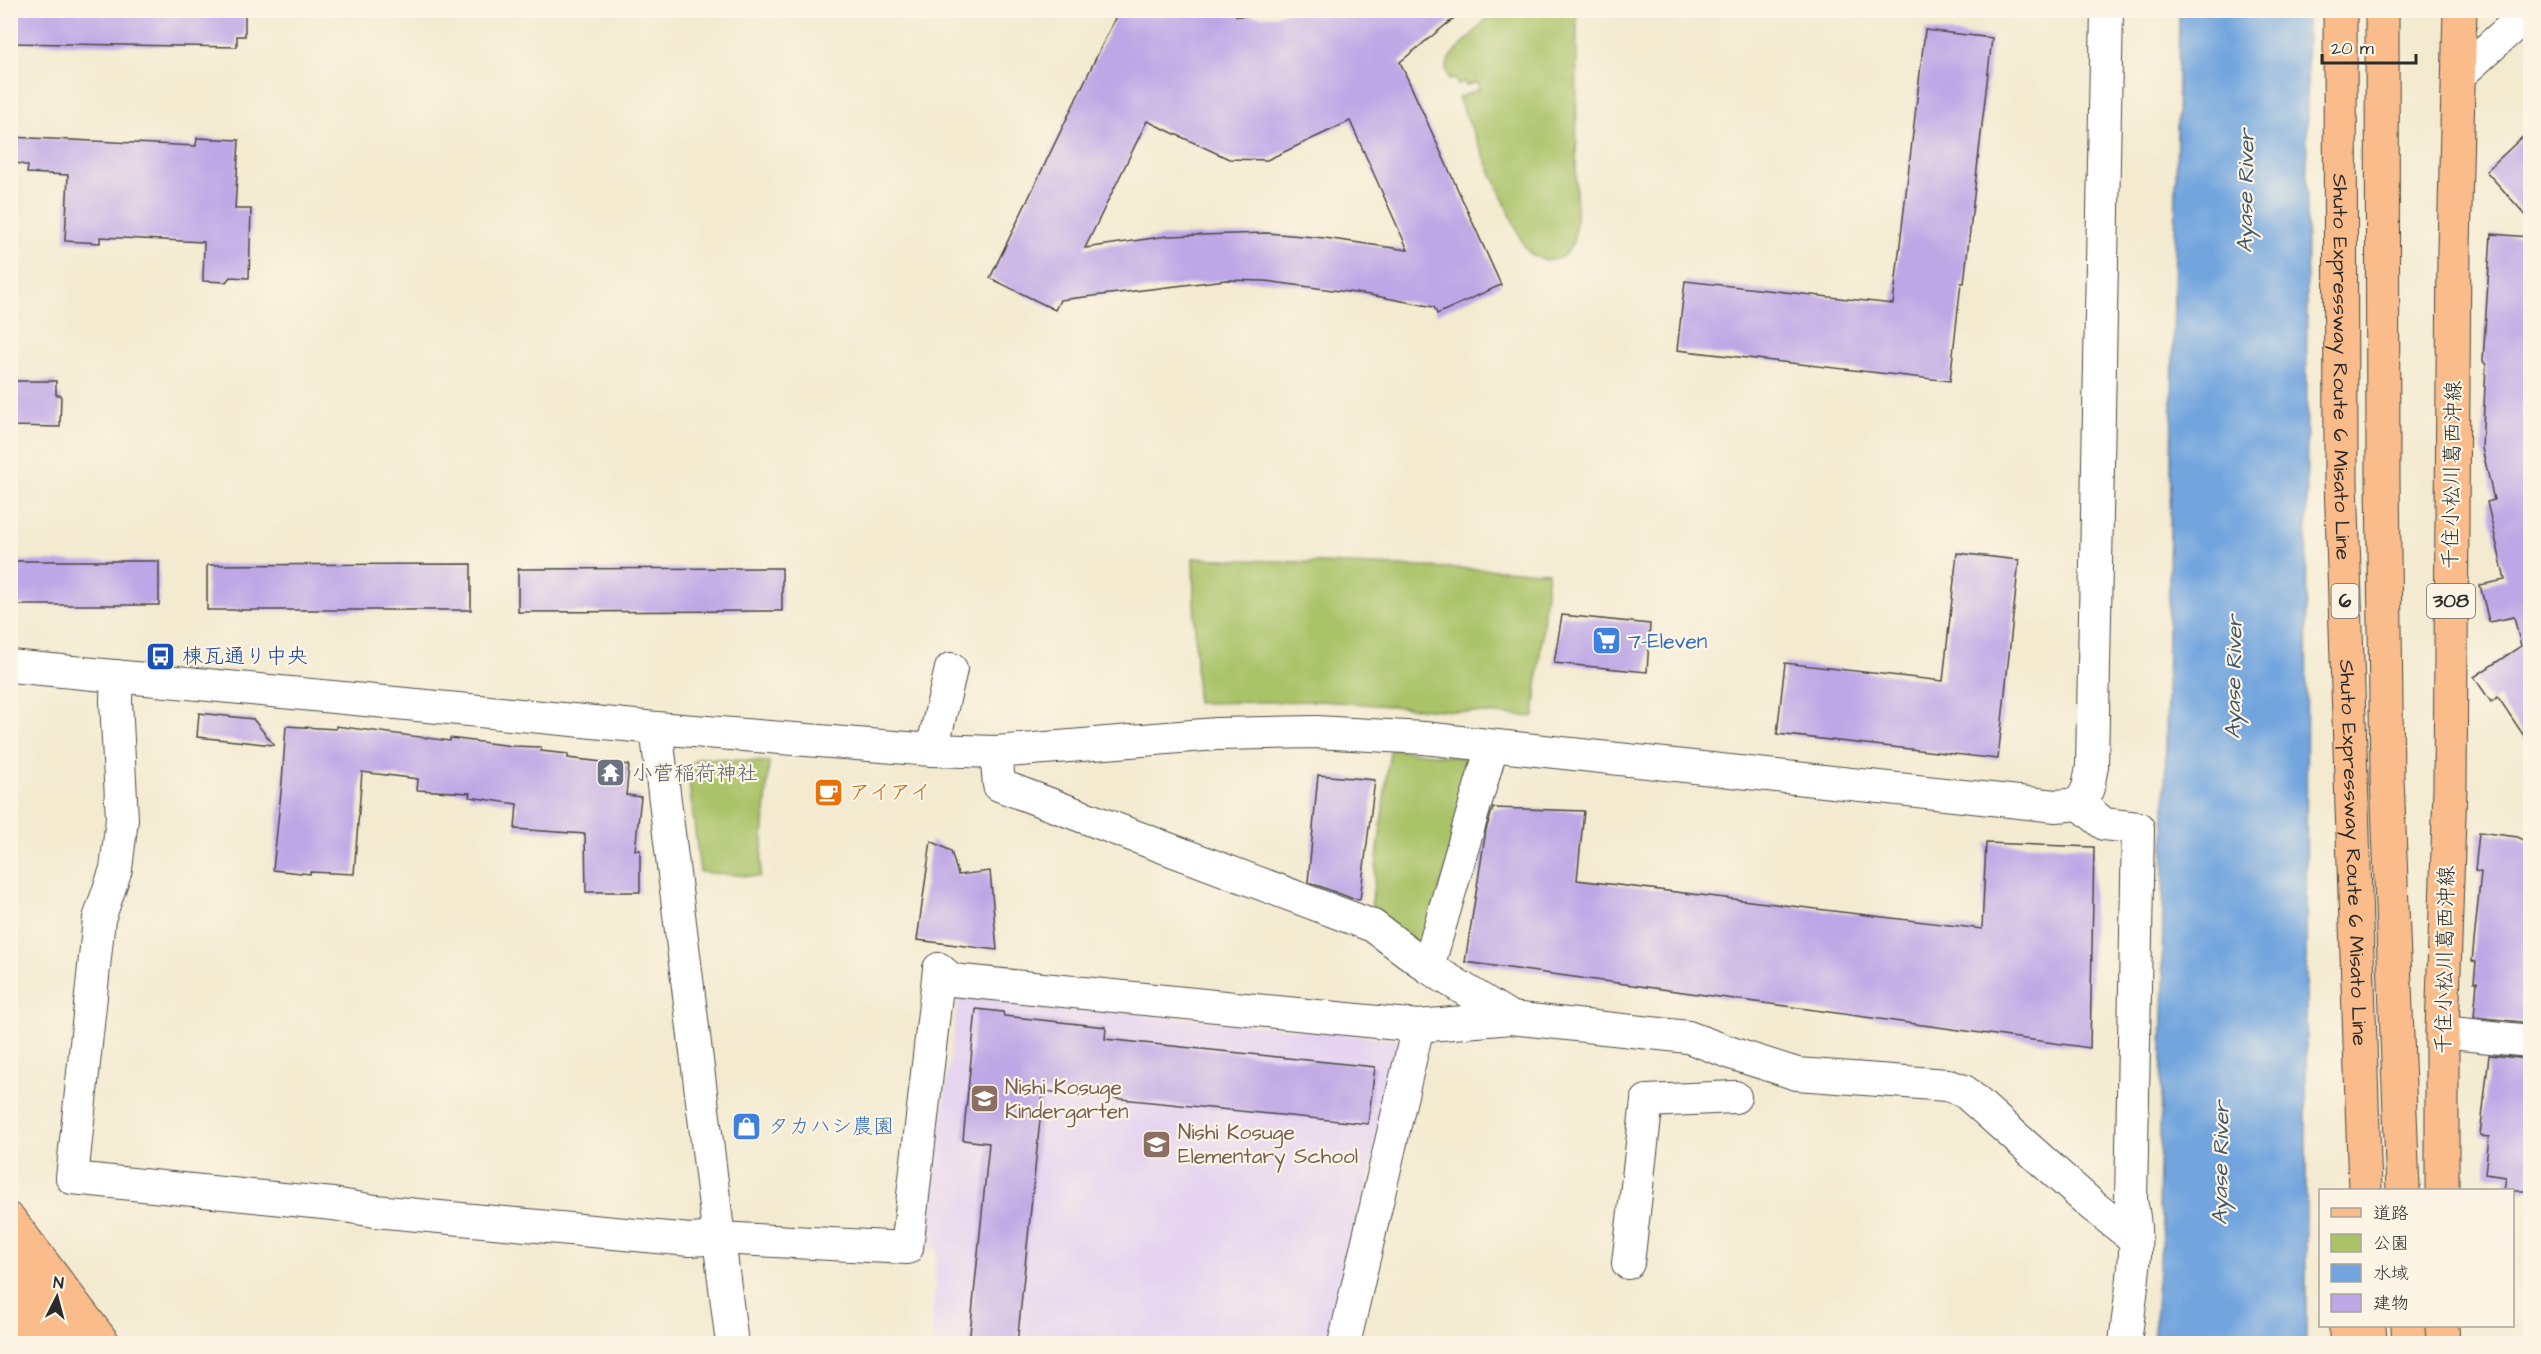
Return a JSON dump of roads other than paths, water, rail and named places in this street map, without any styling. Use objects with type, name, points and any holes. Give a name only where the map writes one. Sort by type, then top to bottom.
[{"type":"main road","name":"Shuto Expressway Route 6 Misato Line","points":[[2340,10],[2341,481],[2365,1189]]},
{"type":"main road","name":"Shuto Expressway Route 6 Misato Line","points":[[2382,10],[2383,467],[2387,778],[2403,1189]]},
{"type":"main road","name":"千住小松川葛西沖線","points":[[2442,1189],[2442,1032],[2450,787],[2454,248],[2460,10]]},
{"type":"main road","points":[[2341,481],[2335,761],[2343,1189]]},
{"type":"main road","points":[[2377,1189],[2387,778]]},
{"type":"main road","points":[[10,1220],[104,1344]]},
{"type":"main road","points":[[10,1248],[78,1344]]},
{"type":"main road","points":[[10,1293],[47,1344]]},
{"type":"main road","points":[[10,1321],[26,1344]]},
{"type":"main road","points":[[2346,1327],[2346,1344]]},
{"type":"main road","points":[[2371,1327],[2371,1344]]},
{"type":"main road","points":[[2408,1327],[2409,1344]]},
{"type":"main road","points":[[2442,1327],[2443,1344]]},
{"type":"street","points":[[2080,804],[2088,788],[2092,766],[2107,10]]},
{"type":"street","points":[[2459,75],[2530,11]]},
{"type":"street","points":[[10,666],[656,728],[932,750],[996,752],[1216,734],[1316,732],[1424,738],[2056,806],[2080,804],[2104,824],[2138,828],[2131,1202],[2135,1217],[2135,1239],[2125,1344]]},
{"type":"street","points":[[932,750],[951,669]]},
{"type":"street","points":[[117,676],[116,701],[122,819],[116,869],[99,919],[72,1178],[333,1204],[386,1212],[690,1240],[719,1238],[907,1248],[939,969],[952,980],[1418,1026],[1511,1018],[1688,1037],[1797,1074],[1947,1085],[1964,1090],[2093,1206],[2135,1239]]},
{"type":"street","points":[[656,728],[732,1344]]},
{"type":"street","points":[[1428,967],[1492,746]]},
{"type":"street","points":[[996,752],[999,785],[1373,926],[1428,967],[1511,1018]]},
{"type":"street","points":[[1344,1344],[1418,1026]]},
{"type":"street","points":[[2442,1032],[2530,1041]]},
{"type":"street","points":[[1628,1263],[1647,1101],[1740,1098],[1734,1054]]},
{"type":"water","name":"Ayase River","points":[[2179,11],[2307,11],[2306,1343],[2153,1343],[2163,1220],[2158,1205],[2164,975],[2162,971]]},
{"type":"place","name":"7-Eleven","points":[[1607,641]]},
{"type":"place","name":"棟瓦通り中央","points":[[161,656]]},
{"type":"place","name":"小菅稲荷神社","points":[[611,773]]},
{"type":"place","name":"アイアイ","points":[[828,792]]},
{"type":"place","name":"Nishi Kosuge Kindergarten","points":[[984,1099]]},
{"type":"place","name":"タカハシ農園","points":[[747,1126]]},
{"type":"place","name":"Nishi Kosuge Elementary School","points":[[1157,1144]]}]
